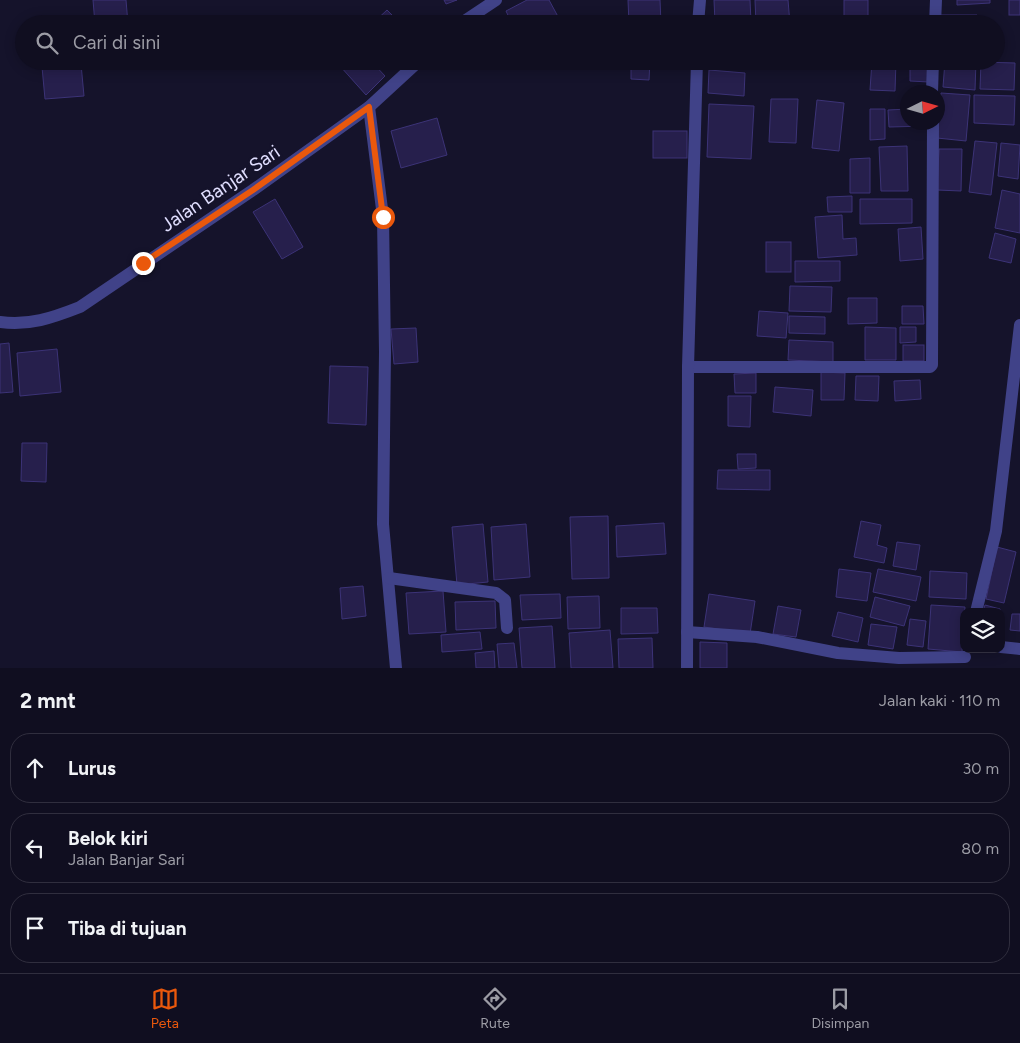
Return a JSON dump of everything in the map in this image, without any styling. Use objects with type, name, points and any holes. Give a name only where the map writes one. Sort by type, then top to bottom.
[{"type":"street","points":[[474,15],[496,0]]},
{"type":"street","points":[[699,15],[700,0]]},
{"type":"street","points":[[935,15],[936,0]]},
{"type":"street","name":"Jalan Banjar Sari","points":[[0,322],[20,325],[49,319],[80,307],[253,190],[369,107],[409,70]]},
{"type":"street","points":[[687,668],[688,367],[696,70]]},
{"type":"street","points":[[932,85],[933,70]]},
{"type":"street","points":[[369,107],[383,217],[385,352],[384,524],[396,668]]},
{"type":"street","points":[[688,367],[930,367],[934,362],[933,130]]},
{"type":"street","points":[[977,608],[996,531],[1020,325]]},
{"type":"street","points":[[388,578],[496,593],[504,600],[507,628]]},
{"type":"street","points":[[687,632],[757,637],[898,663],[966,658]]},
{"type":"street","points":[[1005,647],[1020,649]]},
{"type":"building","points":[[93,0],[126,0],[127,15],[94,15]]},
{"type":"building","points":[[444,0],[457,0],[446,4]]},
{"type":"building","points":[[527,0],[549,0],[557,15],[508,15],[506,11]]},
{"type":"building","points":[[628,0],[660,0],[661,15],[629,15]]},
{"type":"building","points":[[714,0],[750,0],[751,15],[715,15]]},
{"type":"building","points":[[755,0],[788,0],[789,15],[756,15]]},
{"type":"building","points":[[844,0],[868,0],[868,15],[844,15]]},
{"type":"building","points":[[957,0],[990,0],[990,3],[957,5]]},
{"type":"building","points":[[1009,0],[1020,0],[1020,15],[1009,15]]},
{"type":"building","points":[[387,10],[392,15],[382,15]]},
{"type":"building","points":[[1005,63],[1015,63],[1014,90],[980,89],[981,70],[1005,70]]},
{"type":"building","points":[[42,70],[82,70],[84,96],[45,99]]},
{"type":"building","points":[[344,70],[379,70],[385,76],[366,95]]},
{"type":"building","points":[[631,70],[650,70],[649,80],[631,79]]},
{"type":"building","points":[[709,70],[745,73],[744,96],[708,93]]},
{"type":"building","points":[[871,70],[896,70],[895,91],[870,90]]},
{"type":"building","points":[[910,70],[929,70],[929,82],[910,81]]},
{"type":"building","points":[[944,70],[976,70],[975,90],[945,87],[943,85]]},
{"type":"building","points":[[945,93],[970,95],[966,141],[937,138],[938,130],[945,130]]},
{"type":"building","points":[[974,95],[1015,96],[1014,125],[974,123]]},
{"type":"building","points":[[771,99],[798,99],[796,143],[769,142]]},
{"type":"building","points":[[817,100],[844,103],[839,151],[812,148]]},
{"type":"building","points":[[709,104],[754,106],[751,159],[707,157]]},
{"type":"building","points":[[870,109],[885,109],[885,139],[870,140]]},
{"type":"building","points":[[900,109],[900,127],[889,127],[888,110]]},
{"type":"building","points":[[437,118],[447,155],[401,168],[391,131]]},
{"type":"building","points":[[653,131],[687,131],[687,158],[653,158]]},
{"type":"building","points":[[975,141],[997,143],[991,195],[969,192]]},
{"type":"building","points":[[1001,143],[1020,145],[1018,179],[998,176]]},
{"type":"building","points":[[907,146],[908,191],[881,191],[879,147]]},
{"type":"building","points":[[939,149],[962,149],[961,191],[937,190]]},
{"type":"building","points":[[870,158],[870,193],[850,193],[850,159]]},
{"type":"building","points":[[1002,190],[1020,194],[1020,233],[995,228]]},
{"type":"building","points":[[852,196],[852,212],[828,212],[827,197]]},
{"type":"building","points":[[275,199],[303,247],[282,259],[253,212]]},
{"type":"building","points":[[860,199],[912,199],[912,223],[860,224]]},
{"type":"building","points":[[842,215],[843,239],[856,238],[857,255],[818,258],[815,217]]},
{"type":"building","points":[[921,227],[923,259],[900,261],[898,229]]},
{"type":"building","points":[[995,233],[1016,239],[1011,263],[989,258]]},
{"type":"building","points":[[766,242],[791,242],[791,272],[766,272]]},
{"type":"building","points":[[795,261],[840,261],[840,281],[795,282]]},
{"type":"building","points":[[790,286],[832,287],[831,312],[789,311]]},
{"type":"building","points":[[848,298],[877,298],[877,323],[848,324]]},
{"type":"building","points":[[902,306],[923,306],[924,324],[902,324]]},
{"type":"building","points":[[759,311],[788,313],[786,338],[757,336]]},
{"type":"building","points":[[789,316],[825,317],[825,334],[789,333]]},
{"type":"building","points":[[865,327],[896,328],[896,360],[865,360]]},
{"type":"building","points":[[900,327],[916,327],[916,342],[900,343]]},
{"type":"building","points":[[416,328],[418,362],[394,364],[391,329]]},
{"type":"building","points":[[789,340],[833,342],[833,362],[788,360]]},
{"type":"building","points":[[9,343],[13,392],[0,393],[0,344]]},
{"type":"building","points":[[903,345],[924,345],[924,361],[903,361]]},
{"type":"building","points":[[57,349],[61,392],[20,396],[17,353]]},
{"type":"building","points":[[330,366],[368,367],[366,425],[328,423]]},
{"type":"building","points":[[821,372],[845,373],[844,400],[821,400]]},
{"type":"building","points":[[756,373],[756,393],[735,393],[734,374]]},
{"type":"building","points":[[856,376],[879,376],[878,401],[855,400]]},
{"type":"building","points":[[920,380],[921,399],[895,401],[894,381]]},
{"type":"building","points":[[775,387],[813,390],[811,416],[773,412]]},
{"type":"building","points":[[728,396],[751,396],[750,427],[728,426]]},
{"type":"building","points":[[22,443],[47,443],[46,482],[21,481]]},
{"type":"building","points":[[737,454],[756,454],[756,468],[738,469]]},
{"type":"building","points":[[718,470],[770,470],[770,490],[717,489]]},
{"type":"building","points":[[608,516],[609,578],[572,579],[570,517]]},
{"type":"building","points":[[861,521],[881,525],[877,545],[887,548],[884,563],[854,557]]},
{"type":"building","points":[[664,523],[666,554],[617,557],[616,526]]},
{"type":"building","points":[[483,524],[488,582],[457,585],[452,527]]},
{"type":"building","points":[[526,524],[530,577],[494,580],[491,527]]},
{"type":"building","points":[[897,542],[920,545],[916,570],[893,566]]},
{"type":"building","points":[[997,547],[1016,552],[1004,603],[986,599]]},
{"type":"building","points":[[839,569],[871,573],[867,601],[836,597]]},
{"type":"building","points":[[878,569],[921,577],[916,601],[873,592]]},
{"type":"building","points":[[930,571],[967,573],[966,599],[929,597]]},
{"type":"building","points":[[363,586],[366,616],[342,619],[340,588]]},
{"type":"building","points":[[443,591],[446,632],[409,634],[406,593]]},
{"type":"building","points":[[560,594],[561,618],[522,620],[520,595]]},
{"type":"building","points":[[709,594],[755,601],[750,634],[704,627]]},
{"type":"building","points":[[599,596],[600,628],[568,629],[567,597]]},
{"type":"building","points":[[875,597],[910,606],[904,626],[870,617]]},
{"type":"building","points":[[495,601],[496,628],[456,630],[455,602]]},
{"type":"building","points":[[931,605],[965,607],[960,608],[960,652],[928,649]]},
{"type":"building","points":[[985,605],[996,608],[984,608]]},
{"type":"building","points":[[778,606],[801,610],[796,637],[773,634]]},
{"type":"building","points":[[621,608],[657,608],[658,633],[621,634]]},
{"type":"building","points":[[838,612],[863,618],[858,642],[832,636]]},
{"type":"building","points":[[1012,614],[1020,614],[1020,631],[1010,630]]},
{"type":"building","points":[[910,619],[926,621],[923,647],[907,645]]},
{"type":"building","points":[[871,624],[897,627],[893,649],[868,645]]},
{"type":"building","points":[[552,626],[555,668],[522,668],[519,628]]},
{"type":"building","points":[[610,630],[613,668],[571,668],[569,633]]},
{"type":"building","points":[[480,632],[482,649],[442,652],[441,635]]},
{"type":"building","points":[[652,638],[653,668],[619,668],[618,639]]},
{"type":"building","points":[[700,642],[727,643],[727,668],[700,668]]},
{"type":"building","points":[[514,643],[517,668],[499,668],[497,644]]},
{"type":"building","points":[[494,651],[495,668],[476,668],[475,653]]},
{"type":"route","points":[[143,263],[253,190],[369,107],[383,217]]}]
